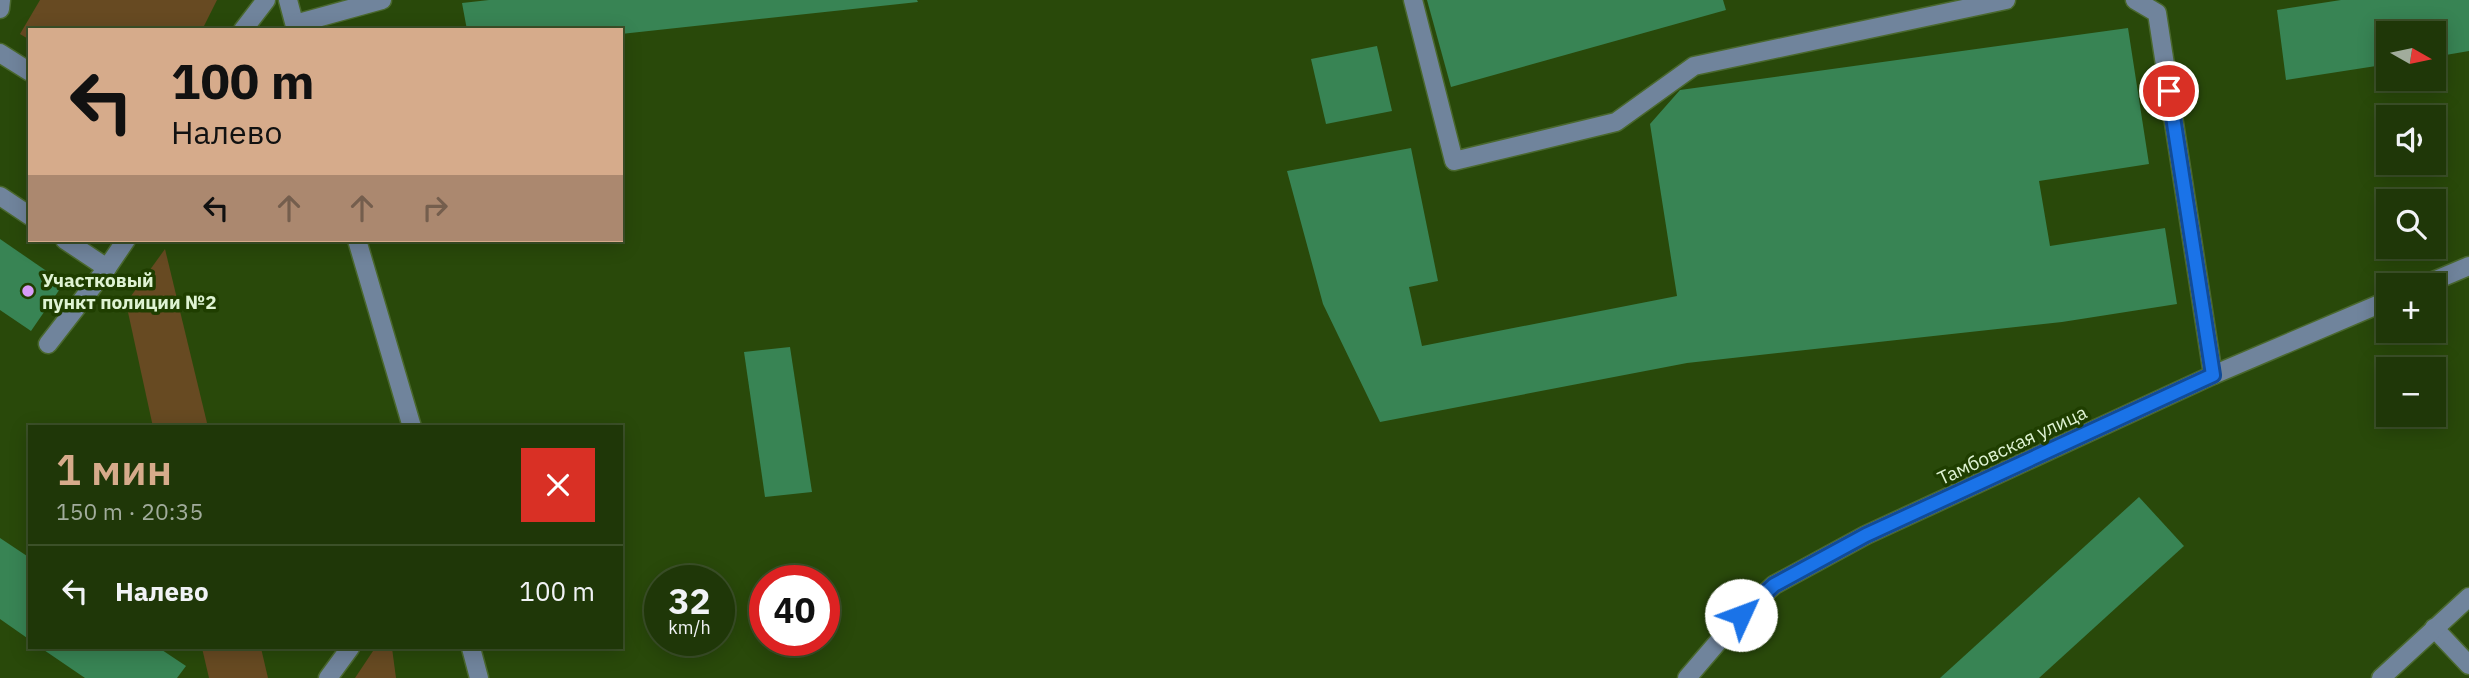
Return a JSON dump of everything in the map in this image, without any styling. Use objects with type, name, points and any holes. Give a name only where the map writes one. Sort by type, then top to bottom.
[{"type":"street","points":[[0,9],[1,0]]},
{"type":"street","points":[[245,28],[266,0]]},
{"type":"street","points":[[288,0],[295,27],[382,0]]},
{"type":"street","points":[[1413,0],[1454,160],[1616,122],[1694,66],[2006,0]]},
{"type":"street","points":[[2135,0],[2157,13],[2213,375]]},
{"type":"street","points":[[0,53],[28,71]]},
{"type":"street","points":[[0,196],[28,215]]},
{"type":"street","points":[[68,242],[107,268]]},
{"type":"street","points":[[48,344],[124,242]]},
{"type":"street","points":[[358,242],[411,425]]},
{"type":"street","points":[[2446,276],[2469,266]]},
{"type":"street","name":"Тамбовская улица","points":[[1687,678],[1741,615],[1774,585],[1866,535],[2213,375],[2376,306]]},
{"type":"street","points":[[2381,678],[2469,597]]},
{"type":"street","points":[[2434,628],[2469,665]]},
{"type":"street","points":[[328,678],[349,649]]},
{"type":"street","points":[[471,649],[479,678]]},
{"type":"shaded area","points":[[40,0],[217,0],[203,28],[28,28],[28,39],[20,34]]},
{"type":"shaded area","points":[[165,249],[208,425],[153,425],[126,303]]},
{"type":"shaded area","points":[[202,649],[261,649],[268,678],[209,678]]},
{"type":"shaded area","points":[[374,649],[392,649],[396,678],[355,678]]},
{"type":"building","points":[[489,0],[918,2],[623,34],[623,28],[467,28],[462,3]]},
{"type":"building","points":[[1427,0],[1723,0],[1726,10],[1451,87]]},
{"type":"building","points":[[2341,0],[2469,0],[2469,51],[2446,55],[2446,21],[2376,21],[2376,66],[2286,80],[2277,10]]},
{"type":"building","points":[[2128,28],[2149,164],[2039,181],[2050,246],[2165,228],[2177,304],[2062,322],[1687,363],[1380,422],[1323,304],[1287,171],[1411,148],[1438,281],[1409,287],[1422,346],[1677,296],[1650,124],[1680,90]]},
{"type":"building","points":[[1377,46],[1392,111],[1326,124],[1311,59]]},
{"type":"building","points":[[0,239],[64,283],[31,331],[0,310]]},
{"type":"building","points":[[790,347],[812,492],[765,497],[744,352]]},
{"type":"building","points":[[2139,497],[2184,546],[2039,678],[1940,678]]},
{"type":"building","points":[[0,538],[28,557],[28,639],[0,619]]},
{"type":"building","points":[[42,649],[160,649],[186,666],[177,678],[85,678]]},
{"type":"place","name":"Участковый пункт полиции №2","points":[[28,291]]},
{"type":"route","points":[[1741,615],[1774,585],[1866,535],[2213,375],[2169,91]]}]
